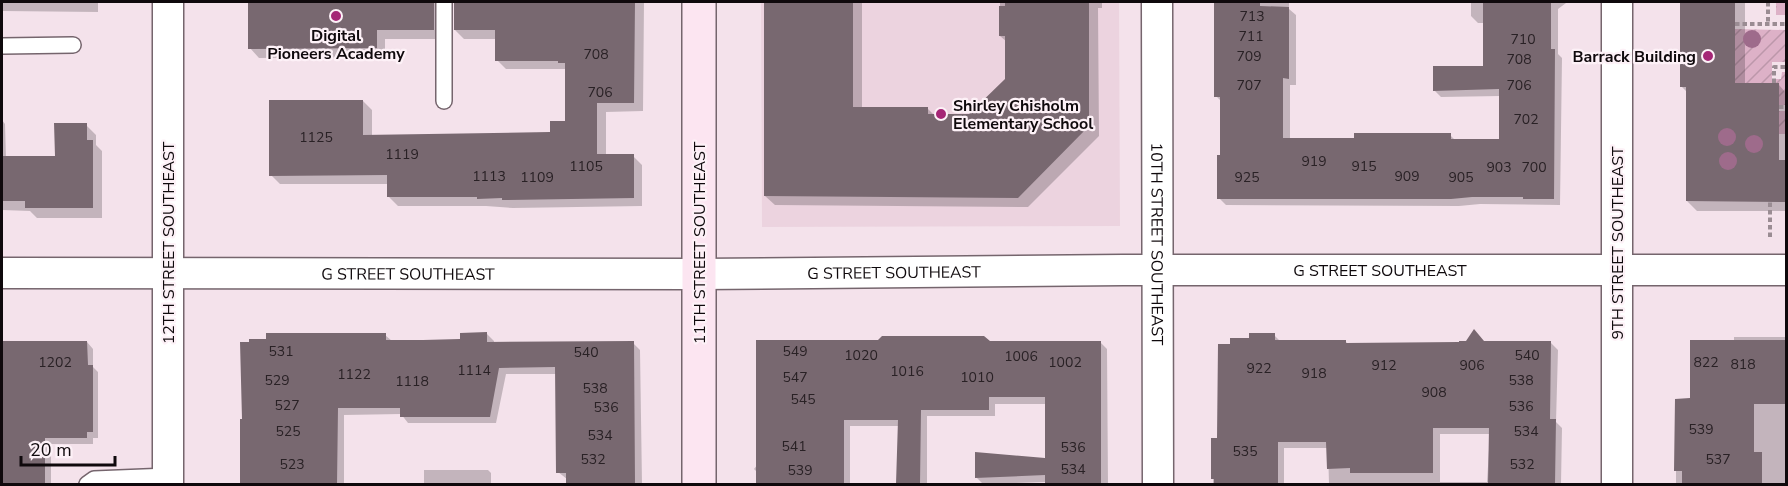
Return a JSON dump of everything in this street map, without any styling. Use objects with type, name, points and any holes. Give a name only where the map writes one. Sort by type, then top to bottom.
[{"type":"main road","name":"11TH STREET SOUTHEAST","points":[[699,2],[699,484]]},
{"type":"street","name":"12TH STREET SOUTHEAST","points":[[168,2],[168,480]]},
{"type":"street","name":"10TH STREET SOUTHEAST","points":[[1157,2],[1158,484]]},
{"type":"street","name":"9TH STREET SOUTHEAST","points":[[1617,2],[1617,484]]},
{"type":"street","name":"G STREET SOUTHEAST","points":[[2,273],[699,274],[1157,270],[1786,270]]},
{"type":"lane","points":[[444,2],[444,101]]},
{"type":"lane","points":[[2,46],[73,45]]},
{"type":"lane","points":[[87,484],[94,479],[168,480]]},
{"type":"path","points":[[1768,2],[1768,24]]},
{"type":"path","points":[[1736,24],[1786,24]]},
{"type":"path","points":[[1774,83],[1774,67],[1786,67]]},
{"type":"path","points":[[1779,107],[1786,107]]},
{"type":"path","points":[[1770,202],[1770,237]]},
{"type":"shaded area","name":"Shirley Chisholm Elementary School","points":[[761,2],[1119,2],[1120,226],[762,227]]},
{"type":"green space","points":[[1776,2],[1786,2],[1786,15],[1776,15]]},
{"type":"green space","points":[[1735,29],[1786,30],[1786,62],[1772,62],[1772,83],[1735,83]]},
{"type":"green space","points":[[1782,72],[1786,72],[1786,105],[1779,105],[1779,84],[1776,83],[1776,79],[1781,79]]},
{"type":"green space","points":[[1779,111],[1786,111],[1786,134],[1779,134]]},
{"type":"building","name":"Digital Pioneers Academy","points":[[248,2],[434,2],[434,30],[377,30],[377,48],[248,49]]},
{"type":"building","points":[[454,2],[635,2],[634,103],[597,103],[597,154],[634,154],[634,198],[502,200],[502,198],[477,199],[477,197],[387,197],[387,175],[269,176],[269,100],[363,100],[363,135],[550,132],[550,121],[565,121],[565,63],[495,61],[495,30],[454,30]]},
{"type":"building","points":[[764,2],[853,2],[853,107],[928,107],[928,114],[969,114],[1005,79],[1005,36],[999,36],[999,6],[1005,6],[1005,2],[1089,2],[1089,126],[1018,198],[764,196]]},
{"type":"building","points":[[1214,2],[1260,2],[1260,6],[1289,7],[1289,79],[1283,78],[1283,138],[1354,138],[1354,133],[1451,133],[1451,139],[1499,139],[1499,89],[1433,91],[1433,66],[1483,66],[1483,2],[1551,2],[1551,49],[1555,49],[1554,199],[1472,197],[1451,199],[1217,199],[1220,97],[1214,97]]},
{"type":"building","points":[[1680,2],[1735,2],[1735,83],[1779,83],[1779,160],[1786,160],[1786,202],[1686,201],[1686,87],[1680,87]]},
{"type":"building","points":[[54,123],[87,123],[87,140],[93,140],[93,208],[25,208],[25,201],[2,201],[2,156],[55,156]]},
{"type":"building","points":[[1474,329],[1484,341],[1551,341],[1550,419],[1556,419],[1555,484],[1488,484],[1489,428],[1433,428],[1433,473],[1350,473],[1350,468],[1327,469],[1326,442],[1278,442],[1278,484],[1214,484],[1214,479],[1211,479],[1211,438],[1217,438],[1218,344],[1230,344],[1230,338],[1249,338],[1249,333],[1275,333],[1275,340],[1346,340],[1346,343],[1459,342],[1466,341]]},
{"type":"building","points":[[487,332],[487,342],[634,341],[635,484],[566,484],[566,473],[556,473],[555,367],[499,368],[490,417],[400,417],[400,408],[338,408],[337,484],[240,484],[240,419],[242,419],[240,342],[249,342],[249,339],[266,339],[266,333],[386,333],[386,340],[423,340],[460,339],[460,333]]},
{"type":"building","points":[[882,336],[984,336],[990,341],[1101,341],[1101,484],[1045,484],[1045,475],[975,478],[975,452],[1045,458],[1045,397],[989,397],[989,410],[921,410],[920,484],[896,484],[898,420],[844,420],[844,484],[756,484],[756,340],[878,340]]},
{"type":"building","points":[[1690,340],[1786,340],[1786,404],[1754,404],[1754,452],[1762,452],[1762,484],[1682,484],[1682,471],[1674,471],[1675,399],[1690,398]]},
{"type":"building","points":[[2,341],[87,341],[88,365],[93,365],[93,432],[87,432],[87,438],[45,438],[45,484],[2,484]]},
{"type":"place","name":"Digital Pioneers Academy","points":[[336,16]]},
{"type":"place","name":"Barrack Building","points":[[1708,56]]},
{"type":"place","name":"Shirley Chisholm Elementary School","points":[[941,114]]}]
